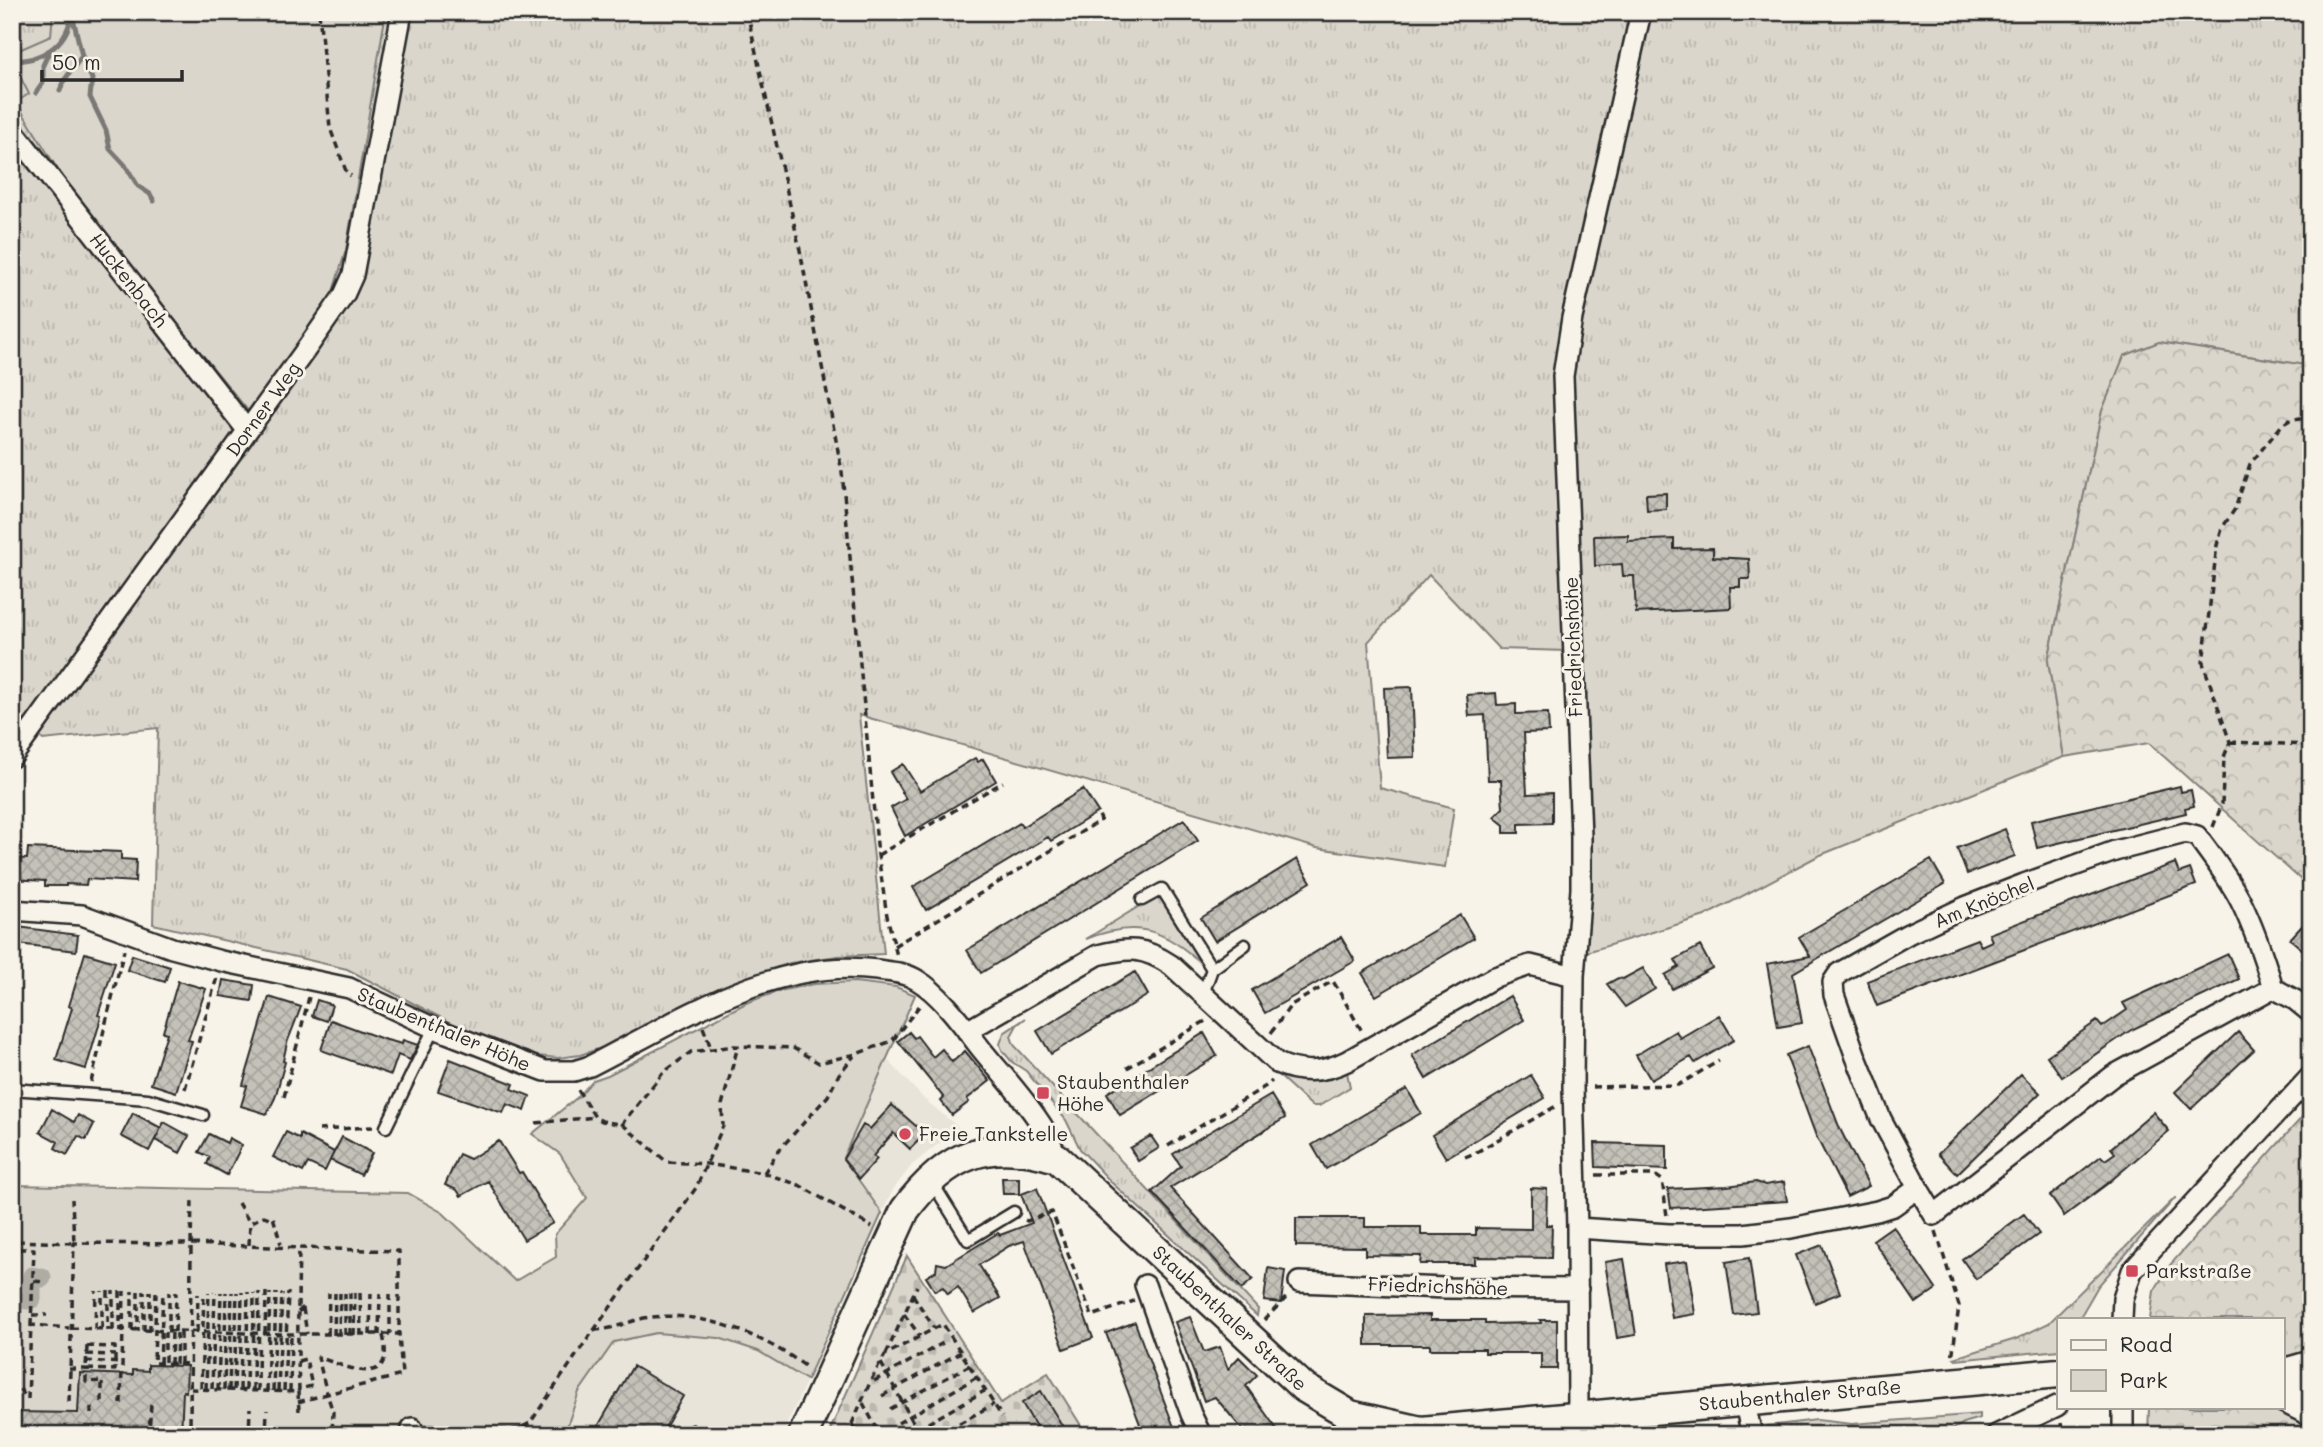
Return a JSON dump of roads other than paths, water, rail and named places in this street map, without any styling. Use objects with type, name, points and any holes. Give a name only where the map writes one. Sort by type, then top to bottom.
[{"type":"highway","points":[[2284,1377],[2311,1369]]},
{"type":"main road","name":"Staubenthaler Straße","points":[[803,1435],[905,1210],[930,1179],[947,1166],[973,1154],[999,1148],[1030,1150],[1057,1158],[1303,1387],[1350,1415],[1421,1431],[2057,1373]]},
{"type":"main road","points":[[2284,1387],[2311,1390]]},
{"type":"main road","points":[[2284,1396],[2311,1410]]},
{"type":"street","name":"Dorner Weg","points":[[12,757],[307,348],[349,285],[369,194],[402,12]]},
{"type":"street","name":"Friedrichshöhe","points":[[1578,1415],[1573,1092],[1574,976],[1581,889],[1581,835],[1563,376],[1572,318],[1641,12]]},
{"type":"street","name":"Huckenbach","points":[[12,129],[247,430]]},
{"type":"street","name":"Am Knöchel","points":[[2185,833],[2197,836],[2222,869],[2241,901],[2273,988],[2114,1075],[1934,1215],[1881,1119],[1834,995],[1833,982],[1839,973],[1866,956],[1965,907],[2115,851],[2185,833]]},
{"type":"street","name":"Staubenthaler Höhe","points":[[12,909],[82,915],[172,948],[349,988],[434,1028],[545,1071],[574,1071],[590,1066],[729,997],[779,978],[856,967],[903,974],[917,980],[931,991],[967,1031],[1045,1130],[1057,1158]]},
{"type":"street","points":[[967,1031],[1098,955],[1137,949],[1155,954],[1171,965],[1259,1049],[1285,1067],[1309,1072],[1326,1070],[1348,1061],[1495,976],[1530,965],[1574,976]]},
{"type":"street","points":[[2273,988],[2311,1013]]},
{"type":"street","points":[[2122,1318],[2123,1298],[2132,1271],[2311,1076]]},
{"type":"street","points":[[1577,1228],[1669,1234],[1743,1234],[1791,1228],[1885,1209],[1918,1188]]},
{"type":"street","name":"Friedrichshöhe","points":[[1299,1282],[1445,1288],[1578,1289]]},
{"type":"street","points":[[1147,1290],[1201,1435]]},
{"type":"street","points":[[1744,1400],[1752,1435]]},
{"type":"street","points":[[1996,1435],[2057,1406]]},
{"type":"street","points":[[2123,1408],[2123,1435]]},
{"type":"lane","points":[[1143,900],[1162,889],[1212,969]]},
{"type":"lane","points":[[1202,995],[1212,969],[1245,946]]},
{"type":"lane","points":[[386,1127],[434,1028]]},
{"type":"lane","points":[[12,1089],[148,1099],[203,1115]]},
{"type":"lane","points":[[930,1179],[968,1240],[1014,1212]]},
{"type":"waterway","points":[[72,14],[82,56],[92,79],[90,97],[106,130],[110,149],[125,165],[138,186],[150,194],[154,201]]},
{"type":"waterway","name":"Huckenbach","points":[[12,61],[32,58],[50,50],[64,36],[71,17]]},
{"type":"waterway","points":[[36,93],[43,83],[43,65],[49,52]]},
{"type":"waterway","points":[[60,91],[63,82],[82,56]]},
{"type":"waterway","points":[[27,1300],[32,1299],[32,1276],[42,1277]]},
{"type":"place","name":"Staubenthaler Höhe","points":[[1043,1093]]},
{"type":"place","name":"Freie Tankstelle","points":[[905,1134]]},
{"type":"place","name":"Parkstraße","points":[[2132,1271]]}]
